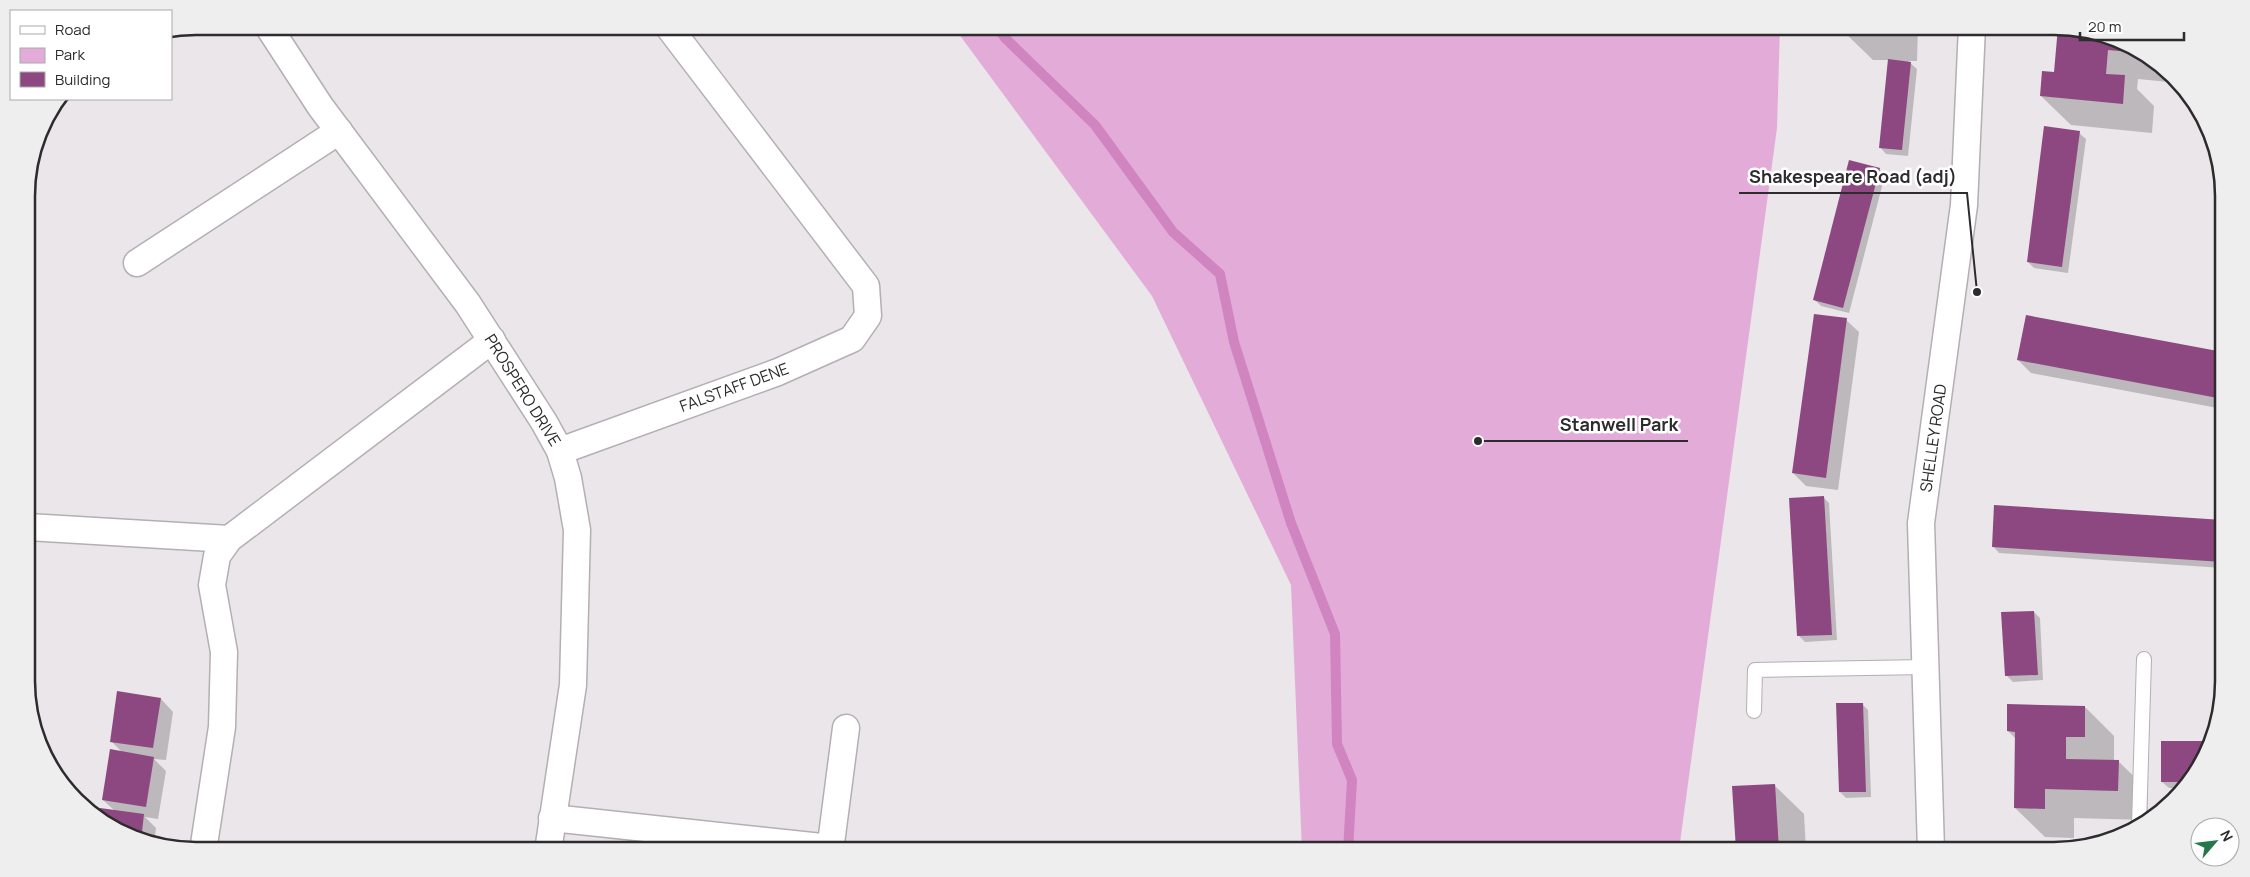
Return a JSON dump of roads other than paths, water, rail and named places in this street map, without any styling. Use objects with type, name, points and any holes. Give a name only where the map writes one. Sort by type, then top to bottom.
[{"type":"street","name":"PROSPERO DRIVE","points":[[274,35],[339,131],[468,304],[560,451],[568,478],[577,530],[573,685],[549,842]]},
{"type":"street","name":"FALSTAFF DENE","points":[[560,451],[778,372],[852,338],[868,316],[866,286],[675,35]]},
{"type":"street","name":"SHELLEY ROAD","points":[[1931,842],[1921,523],[1964,205],[1972,35]]},
{"type":"street","points":[[137,263],[339,131]]},
{"type":"street","points":[[205,842],[222,727],[224,652],[212,585],[217,556],[229,539],[492,340]]},
{"type":"street","points":[[35,527],[229,539]]},
{"type":"street","points":[[832,842],[846,728]]},
{"type":"street","points":[[552,818],[768,842]]},
{"type":"lane","points":[[2139,817],[2144,659]]},
{"type":"lane","points":[[1754,711],[1755,670],[1926,667]]},
{"type":"waterway","points":[[1003,35],[1095,125],[1173,232],[1220,274],[1234,342],[1291,523],[1335,634],[1337,744],[1352,780],[1349,842]]},
{"type":"place","name":"Shakespeare Road (adj)","points":[[1977,292]]},
{"type":"place","name":"Stanwell Park","points":[[1478,441]]}]
